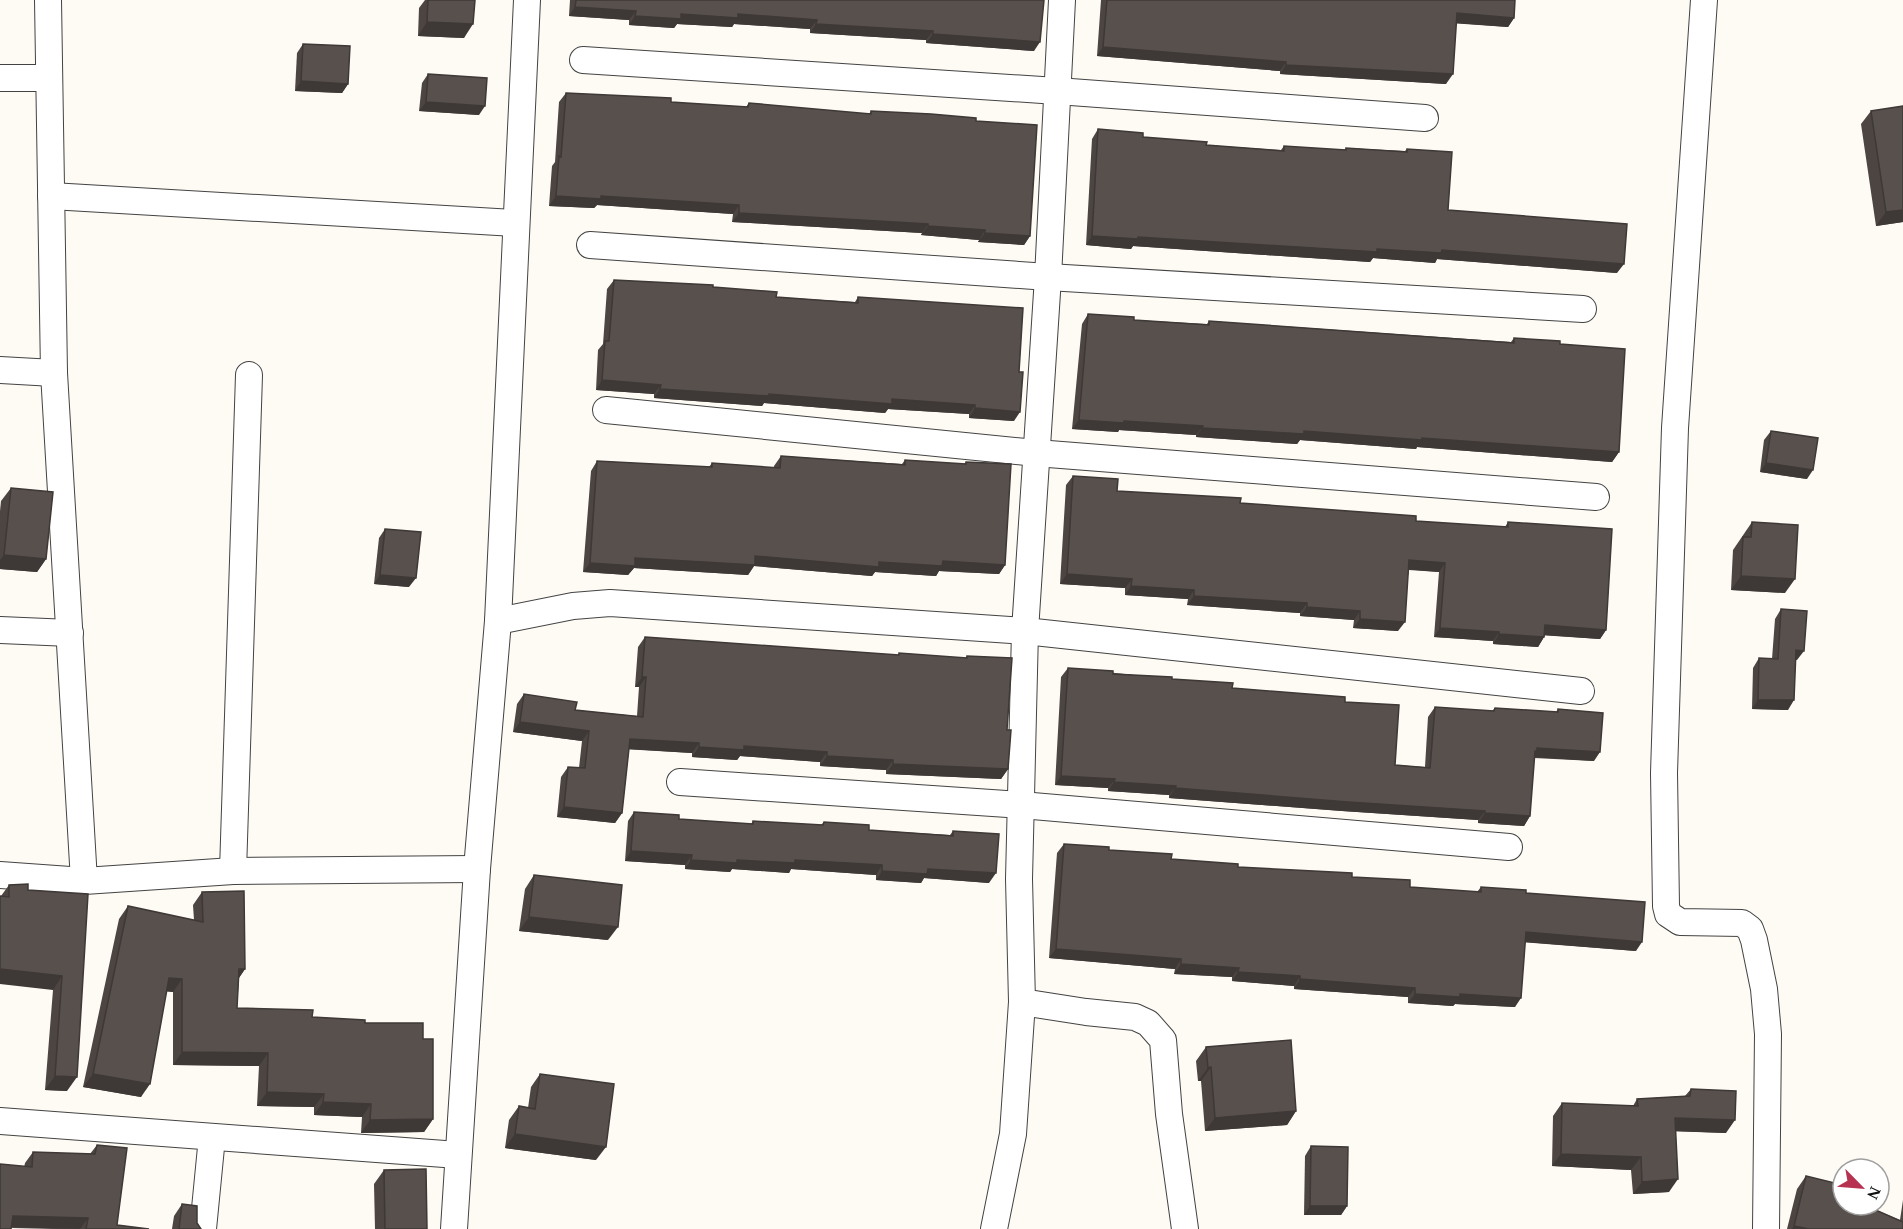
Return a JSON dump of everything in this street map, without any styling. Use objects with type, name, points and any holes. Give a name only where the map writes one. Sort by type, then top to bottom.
[{"type":"street","points":[[48,0],[54,374],[84,881]]},
{"type":"street","points":[[454,1229],[477,869],[498,621],[527,0]]},
{"type":"street","points":[[994,1229],[1013,1134],[1022,1002],[1019,879],[1025,631],[1062,0]]},
{"type":"street","points":[[1704,0],[1675,428],[1664,773],[1666,906],[1668,914],[1680,922],[1742,923],[1750,929],[1754,940],[1764,989],[1768,1034],[1766,1229]]},
{"type":"street","points":[[583,60],[1425,118]]},
{"type":"street","points":[[0,78],[49,78]]},
{"type":"street","points":[[51,196],[516,223]]},
{"type":"street","points":[[590,245],[1047,277],[1583,309]]},
{"type":"street","points":[[0,370],[54,374]]},
{"type":"street","points":[[232,871],[249,375]]},
{"type":"street","points":[[606,410],[1036,453],[1596,496]]},
{"type":"street","points":[[498,621],[573,606],[610,603],[1025,631],[1581,691]]},
{"type":"street","points":[[0,630],[70,633]]},
{"type":"street","points":[[680,782],[1021,805],[1509,847]]},
{"type":"street","points":[[0,875],[84,881],[232,871],[477,869]]},
{"type":"street","points":[[1022,1002],[1135,1017],[1148,1023],[1158,1032],[1163,1040],[1169,1114],[1185,1229]]},
{"type":"street","points":[[0,1120],[458,1155]]},
{"type":"street","points":[[203,1229],[212,1137]]},
{"type":"building","points":[[428,0],[475,0],[473,24],[427,22]]},
{"type":"building","points":[[576,0],[1044,0],[1040,42],[933,34],[933,31],[816,24],[817,20],[738,14],[738,18],[681,14],[681,19],[635,16],[636,11],[575,7]]},
{"type":"building","points":[[1107,0],[1515,0],[1514,18],[1457,13],[1453,74],[1286,65],[1286,62],[1103,47]]},
{"type":"building","points":[[303,44],[350,46],[348,84],[301,81]]},
{"type":"building","points":[[428,74],[487,78],[485,106],[426,102]]},
{"type":"building","points":[[566,93],[671,98],[671,102],[748,107],[749,103],[871,114],[871,111],[931,114],[976,118],[976,121],[1037,125],[1030,236],[985,233],[985,230],[928,226],[928,224],[739,213],[739,205],[601,196],[601,199],[556,196]]},
{"type":"building","points":[[1903,106],[1903,210],[1886,212],[1871,111]]},
{"type":"building","points":[[1098,129],[1143,133],[1143,137],[1207,142],[1206,145],[1284,151],[1284,146],[1452,152],[1448,210],[1627,224],[1624,264],[1442,250],[1441,253],[1377,249],[1377,252],[1092,236]]},
{"type":"building","points":[[614,280],[713,285],[713,287],[777,292],[776,297],[858,303],[858,297],[1023,308],[1019,372],[1023,372],[1020,412],[975,408],[975,405],[892,399],[892,404],[769,394],[769,396],[660,389],[661,385],[602,380],[605,341],[609,341]]},
{"type":"building","points":[[1088,314],[1134,317],[1134,320],[1209,325],[1209,321],[1514,343],[1514,338],[1625,349],[1619,452],[1304,431],[1304,434],[1079,420]]},
{"type":"building","points":[[1771,431],[1818,438],[1813,470],[1766,463]]},
{"type":"building","points":[[781,456],[905,465],[905,460],[1011,464],[1005,565],[943,561],[942,566],[879,562],[879,567],[755,556],[755,565],[635,558],[635,566],[590,563],[597,461],[712,467],[712,463],[780,468]]},
{"type":"building","points":[[1073,476],[1118,479],[1117,491],[1241,498],[1240,503],[1416,516],[1416,521],[1508,527],[1508,522],[1612,529],[1606,630],[1545,625],[1544,637],[1440,628],[1445,563],[1409,560],[1405,622],[1360,619],[1360,611],[1307,607],[1307,603],[1194,596],[1194,590],[1131,586],[1132,579],[1067,574]]},
{"type":"building","points":[[11,488],[53,492],[46,559],[4,555]]},
{"type":"building","points":[[1752,522],[1798,525],[1795,579],[1741,576],[1743,537],[1751,537]]},
{"type":"building","points":[[385,529],[421,532],[416,578],[380,575]]},
{"type":"building","points":[[1781,609],[1807,611],[1804,651],[1796,650],[1794,700],[1758,700],[1759,658],[1778,659]]},
{"type":"building","points":[[645,637],[899,655],[899,653],[967,658],[967,656],[1012,658],[1007,730],[1011,730],[1008,769],[893,764],[893,760],[827,756],[827,752],[744,746],[744,750],[699,747],[699,743],[630,739],[622,813],[564,807],[568,767],[585,768],[589,731],[520,722],[524,694],[577,702],[575,710],[643,717],[646,677],[642,677]]},
{"type":"building","points":[[1068,668],[1113,671],[1113,674],[1233,683],[1232,688],[1345,697],[1345,702],[1399,705],[1395,765],[1430,768],[1435,707],[1494,711],[1495,708],[1558,712],[1558,709],[1603,713],[1600,752],[1537,748],[1530,816],[1175,788],[1176,786],[1114,782],[1115,779],[1061,776]]},
{"type":"building","points":[[634,812],[679,815],[679,819],[753,824],[753,821],[823,825],[824,822],[869,825],[869,830],[953,836],[953,831],[999,834],[996,873],[928,869],[927,874],[882,871],[882,865],[795,860],[795,863],[737,860],[737,863],[691,860],[692,855],[631,851]]},
{"type":"building","points":[[1064,844],[1109,847],[1109,850],[1172,854],[1171,859],[1238,864],[1238,867],[1352,873],[1352,877],[1410,880],[1410,887],[1481,892],[1481,887],[1526,890],[1526,893],[1645,902],[1642,942],[1526,932],[1521,998],[1415,994],[1415,988],[1238,972],[1239,968],[1181,964],[1181,959],[1056,949]]},
{"type":"building","points":[[534,875],[622,885],[618,927],[529,917]]},
{"type":"building","points":[[28,884],[28,890],[88,894],[77,1077],[55,1076],[62,976],[0,969],[0,896],[9,897],[9,885]]},
{"type":"building","points":[[244,891],[245,969],[239,969],[237,1008],[313,1010],[312,1017],[365,1020],[365,1023],[423,1023],[423,1039],[433,1039],[433,1119],[370,1120],[371,1104],[323,1102],[324,1094],[267,1092],[268,1053],[182,1052],[182,979],[169,978],[150,1084],[93,1074],[128,906],[203,922],[202,892]]},
{"type":"building","points":[[1291,1040],[1296,1111],[1215,1118],[1211,1067],[1208,1068],[1206,1047]]},
{"type":"building","points":[[540,1074],[614,1084],[606,1147],[515,1134],[519,1106],[535,1109]]},
{"type":"building","points":[[1691,1089],[1736,1091],[1735,1120],[1675,1118],[1678,1179],[1642,1182],[1641,1157],[1561,1154],[1562,1103],[1638,1106],[1637,1099],[1690,1096]]},
{"type":"building","points":[[97,1145],[127,1148],[117,1225],[149,1229],[86,1229],[88,1218],[13,1216],[11,1229],[0,1229],[0,1164],[32,1167],[33,1152],[95,1154]]},
{"type":"building","points":[[1311,1146],[1348,1147],[1347,1206],[1310,1206]]},
{"type":"building","points":[[426,1169],[427,1229],[385,1229],[384,1170]]},
{"type":"building","points":[[1806,1176],[1831,1182],[1831,1217],[1891,1217],[1903,1222],[1903,1229],[1809,1229],[1794,1226]]},
{"type":"building","points":[[182,1204],[197,1206],[197,1223],[201,1229],[179,1229]]}]
